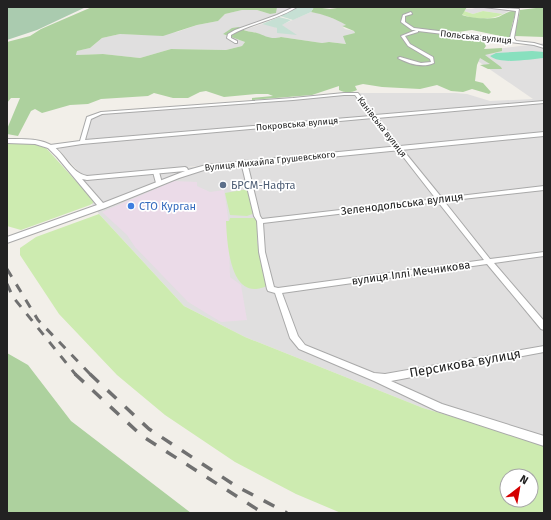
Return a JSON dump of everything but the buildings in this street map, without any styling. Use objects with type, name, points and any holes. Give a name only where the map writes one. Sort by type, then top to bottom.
[{"type":"street","points":[[236,42],[229,38],[229,35],[278,16],[296,7]]},
{"type":"street","name":"Польська вулиця","points":[[485,7],[518,10],[512,38],[515,42]]},
{"type":"street","name":"Польська вулиця","points":[[411,13],[404,16],[402,22],[419,31],[515,42]]},
{"type":"street","points":[[400,58],[421,64],[433,62],[432,58],[409,45],[404,39],[403,36],[405,34],[419,31]]},
{"type":"street","points":[[515,42],[544,47]]},
{"type":"street","name":"Канівська вулиця","points":[[82,142],[89,118],[94,115],[351,93],[357,95],[397,148],[489,262],[544,327]]},
{"type":"street","name":"Покровська вулиця","points":[[50,147],[82,142],[544,102]]},
{"type":"street","name":"Вулиця Михайла Грушевського","points":[[7,240],[206,167],[244,162],[544,134]]},
{"type":"street","points":[[7,141],[37,142],[50,147],[102,206]]},
{"type":"street","points":[[244,162],[257,216],[260,221],[262,252],[271,289],[278,291],[294,338],[302,347],[373,377],[440,408],[544,441]]},
{"type":"street","points":[[75,175],[87,178],[206,167]]},
{"type":"street","points":[[156,172],[159,183]]},
{"type":"street","name":"Зеленодольська вулиця","points":[[260,221],[544,188]]},
{"type":"street","name":"вулиця Іллі Мечникова","points":[[278,291],[544,254]]},
{"type":"street","name":"Персикова вулиця","points":[[373,377],[385,378],[544,349]]},
{"type":"shaded area","points":[[277,7],[294,7],[288,11],[223,34],[245,42],[242,46],[226,50],[171,49],[140,58],[103,54],[76,55],[77,51],[90,48],[102,38],[120,34],[147,35],[177,32],[197,25],[218,21],[225,14],[242,10],[257,10],[270,14]]},
{"type":"shaded area","points":[[478,7],[509,11],[503,14],[483,11],[473,14],[464,11],[466,9]]},
{"type":"shaded area","points":[[311,12],[319,13],[342,22],[346,25],[342,26],[345,29],[354,31],[355,33],[345,40],[347,44],[329,42],[322,43],[281,37],[275,39],[243,30],[262,24],[271,25],[277,28],[277,33],[289,30],[281,25]]},
{"type":"shaded area","points":[[544,43],[544,132],[114,174],[544,135],[544,444],[423,408],[245,337],[184,306],[99,214],[74,178],[94,175],[84,175],[78,171],[59,150],[65,143],[79,142],[86,118],[96,113],[361,93],[456,93],[467,94],[490,101],[533,99],[466,53]]},
{"type":"shaded area","points":[[174,181],[197,182],[197,186],[210,192],[224,190],[228,217],[230,277],[241,285],[247,320],[221,322],[188,302],[135,247],[127,235],[102,212]]},
{"type":"green space","points":[[7,7],[86,7],[37,30],[7,40]]},
{"type":"green space","points":[[92,7],[277,7],[276,13],[270,14],[257,10],[242,10],[225,14],[218,21],[197,25],[163,36],[120,34],[102,38],[90,48],[77,51],[76,55],[103,54],[140,58],[171,49],[226,50],[242,46],[245,42],[223,34],[232,28],[239,27],[245,31],[271,38],[281,37],[322,43],[329,42],[346,44],[343,36],[355,33],[354,31],[342,26],[346,25],[334,19],[311,12],[314,7],[330,9],[344,7],[467,7],[462,15],[474,18],[495,18],[510,11],[516,11],[510,38],[472,30],[458,32],[482,39],[486,46],[484,49],[502,48],[502,51],[485,55],[502,69],[488,69],[480,65],[490,64],[480,58],[477,65],[475,81],[483,83],[491,92],[489,94],[472,89],[463,92],[451,91],[437,85],[420,89],[382,87],[363,84],[355,86],[357,90],[350,92],[339,90],[339,86],[312,95],[252,100],[252,98],[273,96],[268,94],[256,94],[224,97],[206,91],[200,92],[188,98],[173,98],[154,93],[148,96],[101,99],[88,104],[70,105],[42,113],[35,109],[31,111],[18,136],[7,134],[7,129],[20,98],[11,98],[7,103],[7,42],[30,36],[41,29]]},
{"type":"green space","points":[[298,7],[314,7],[311,12],[293,20],[280,16]]},
{"type":"green space","points":[[544,7],[544,37],[515,36],[516,24],[520,10]]},
{"type":"green space","points":[[464,11],[473,14],[483,11],[503,14],[488,18],[477,18],[461,14]]},
{"type":"green space","points":[[279,17],[291,20],[282,25],[297,35],[277,33],[277,28],[262,24]]},
{"type":"green space","points":[[532,51],[544,52],[544,58],[508,61],[495,59],[490,56],[496,53]]},
{"type":"green space","points":[[7,142],[34,144],[46,148],[94,201],[93,203],[21,230],[7,226]]},
{"type":"green space","points":[[248,189],[255,213],[247,216],[230,215],[225,193]]},
{"type":"green space","points":[[99,214],[184,306],[245,337],[423,408],[544,444],[544,513],[341,513],[296,494],[235,462],[165,415],[117,375],[59,314],[20,255],[20,248],[36,237]]},
{"type":"green space","points":[[230,218],[256,218],[258,224],[257,242],[267,273],[268,285],[265,287],[256,289],[247,287],[240,282],[235,273],[231,263],[227,240],[226,221],[229,221]]},
{"type":"green space","points":[[7,353],[28,365],[71,421],[191,513],[7,513]]},
{"type":"railway","points":[[7,269],[38,320],[90,374]]},
{"type":"railway","points":[[7,284],[13,297],[76,375]]},
{"type":"railway","points":[[90,374],[149,429],[236,486],[287,513]]},
{"type":"railway","points":[[76,375],[142,436],[263,513]]},
{"type":"place","name":"БРСМ-Нафта","points":[[223,185]]},
{"type":"place","name":"СТО Курган","points":[[131,206]]}]
